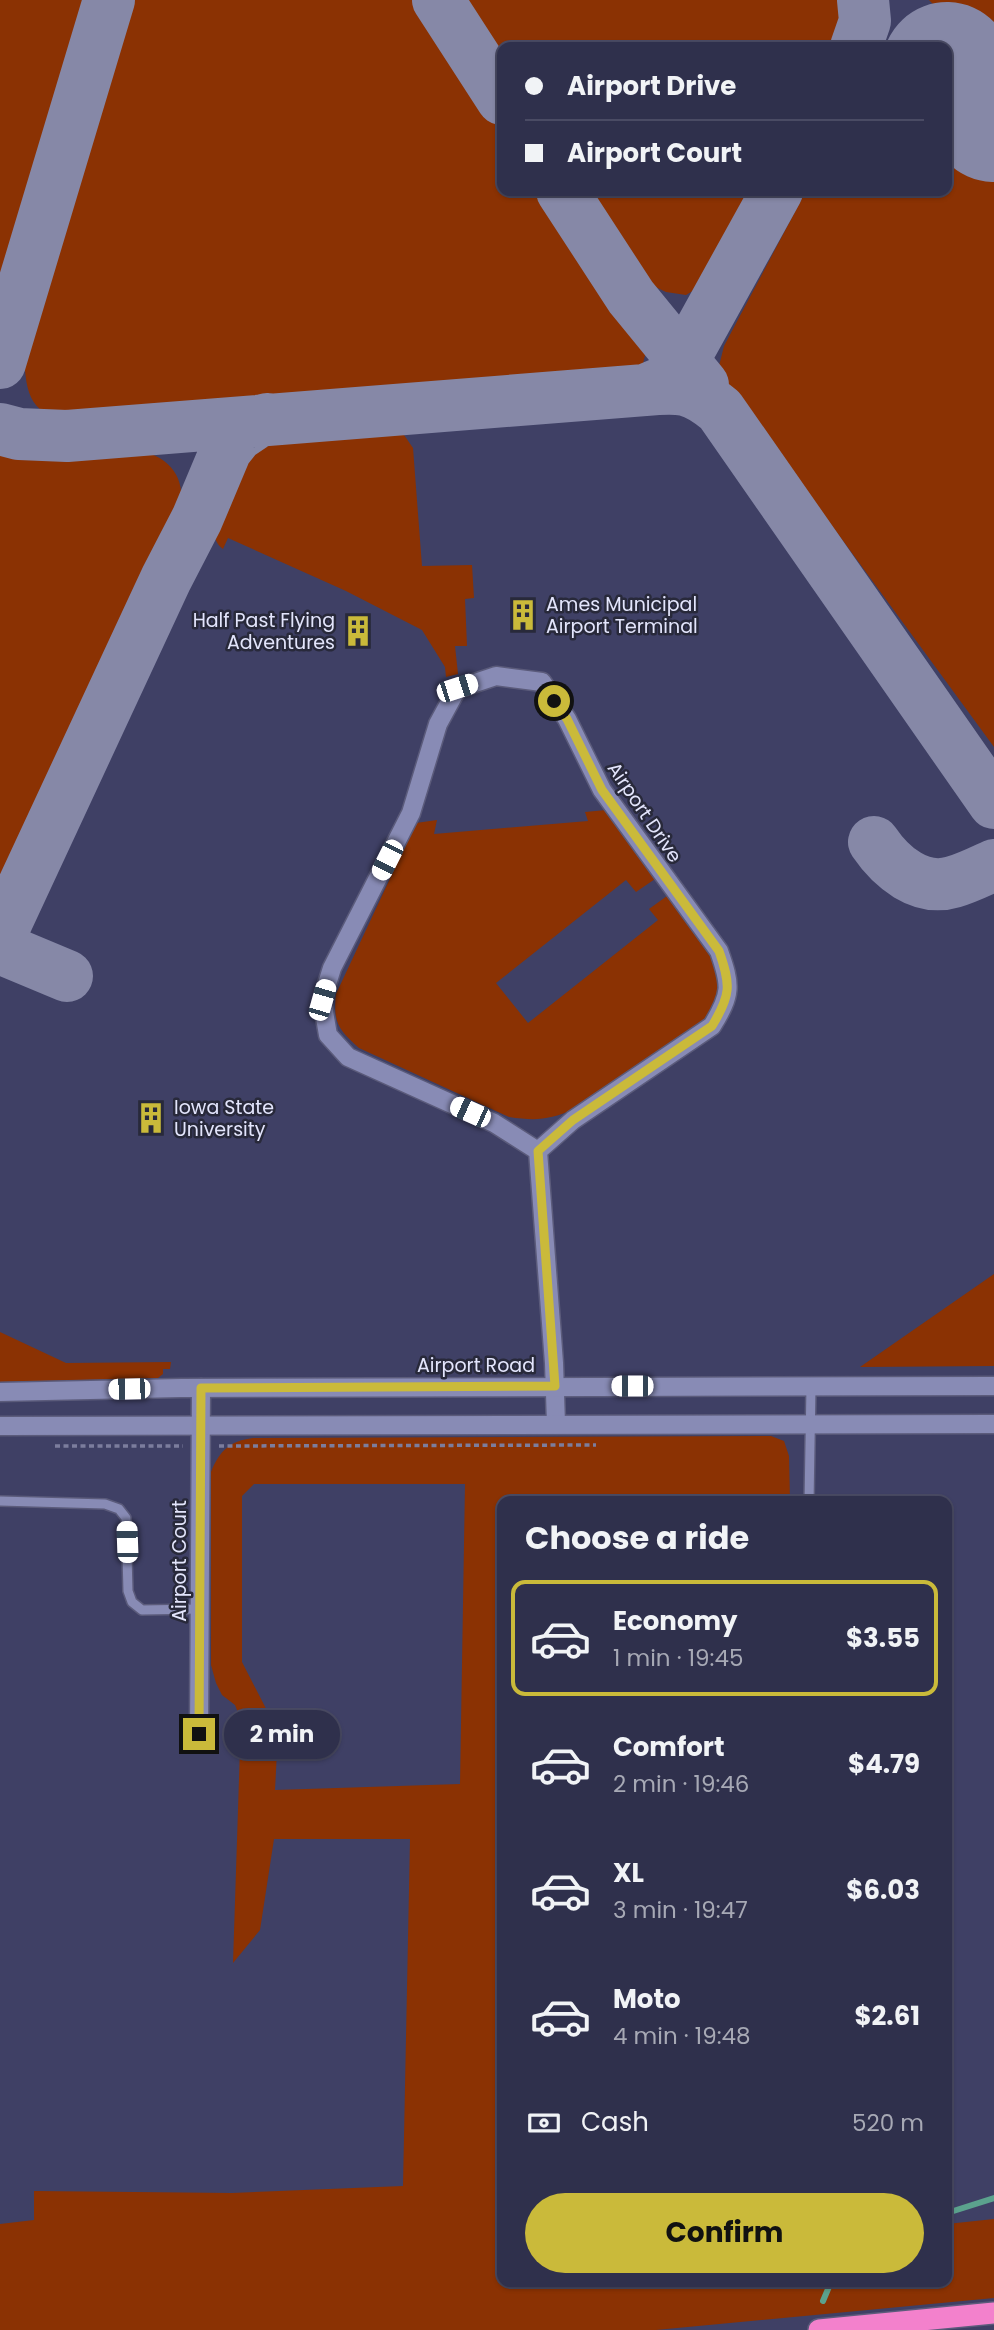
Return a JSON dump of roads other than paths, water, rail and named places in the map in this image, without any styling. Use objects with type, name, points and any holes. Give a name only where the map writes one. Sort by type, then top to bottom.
[{"type":"highway","points":[[819,2330],[994,2313]]},
{"type":"main road","name":"Airport Drive","points":[[495,676],[542,682],[567,719],[602,790],[719,951],[729,978],[726,1004],[712,1026],[573,1120],[538,1151],[494,1123],[348,1057],[328,1035],[322,1000],[332,968],[411,813],[443,715],[457,688],[495,676]]},
{"type":"main road","points":[[538,1151],[556,1424]]},
{"type":"main road","name":"Airport Road","points":[[0,1392],[201,1388],[994,1386]]},
{"type":"main road","name":"Airport Court","points":[[199,1734],[201,1388]]},
{"type":"main road","points":[[0,1426],[994,1424]]},
{"type":"lane","points":[[809,1496],[811,1387]]},
{"type":"lane","points":[[0,1501],[105,1504],[119,1509],[126,1518],[128,1591],[131,1602],[142,1610],[199,1609]]},
{"type":"waterway","points":[[952,2211],[994,2198]]},
{"type":"waterway","points":[[823,2301],[829,2287]]},
{"type":"place","name":"Ames Municipal Airport Terminal","points":[[523,615]]},
{"type":"place","name":"Half Past Flying Adventures","points":[[358,631]]},
{"type":"place","name":"Iowa State University","points":[[151,1118]]}]
